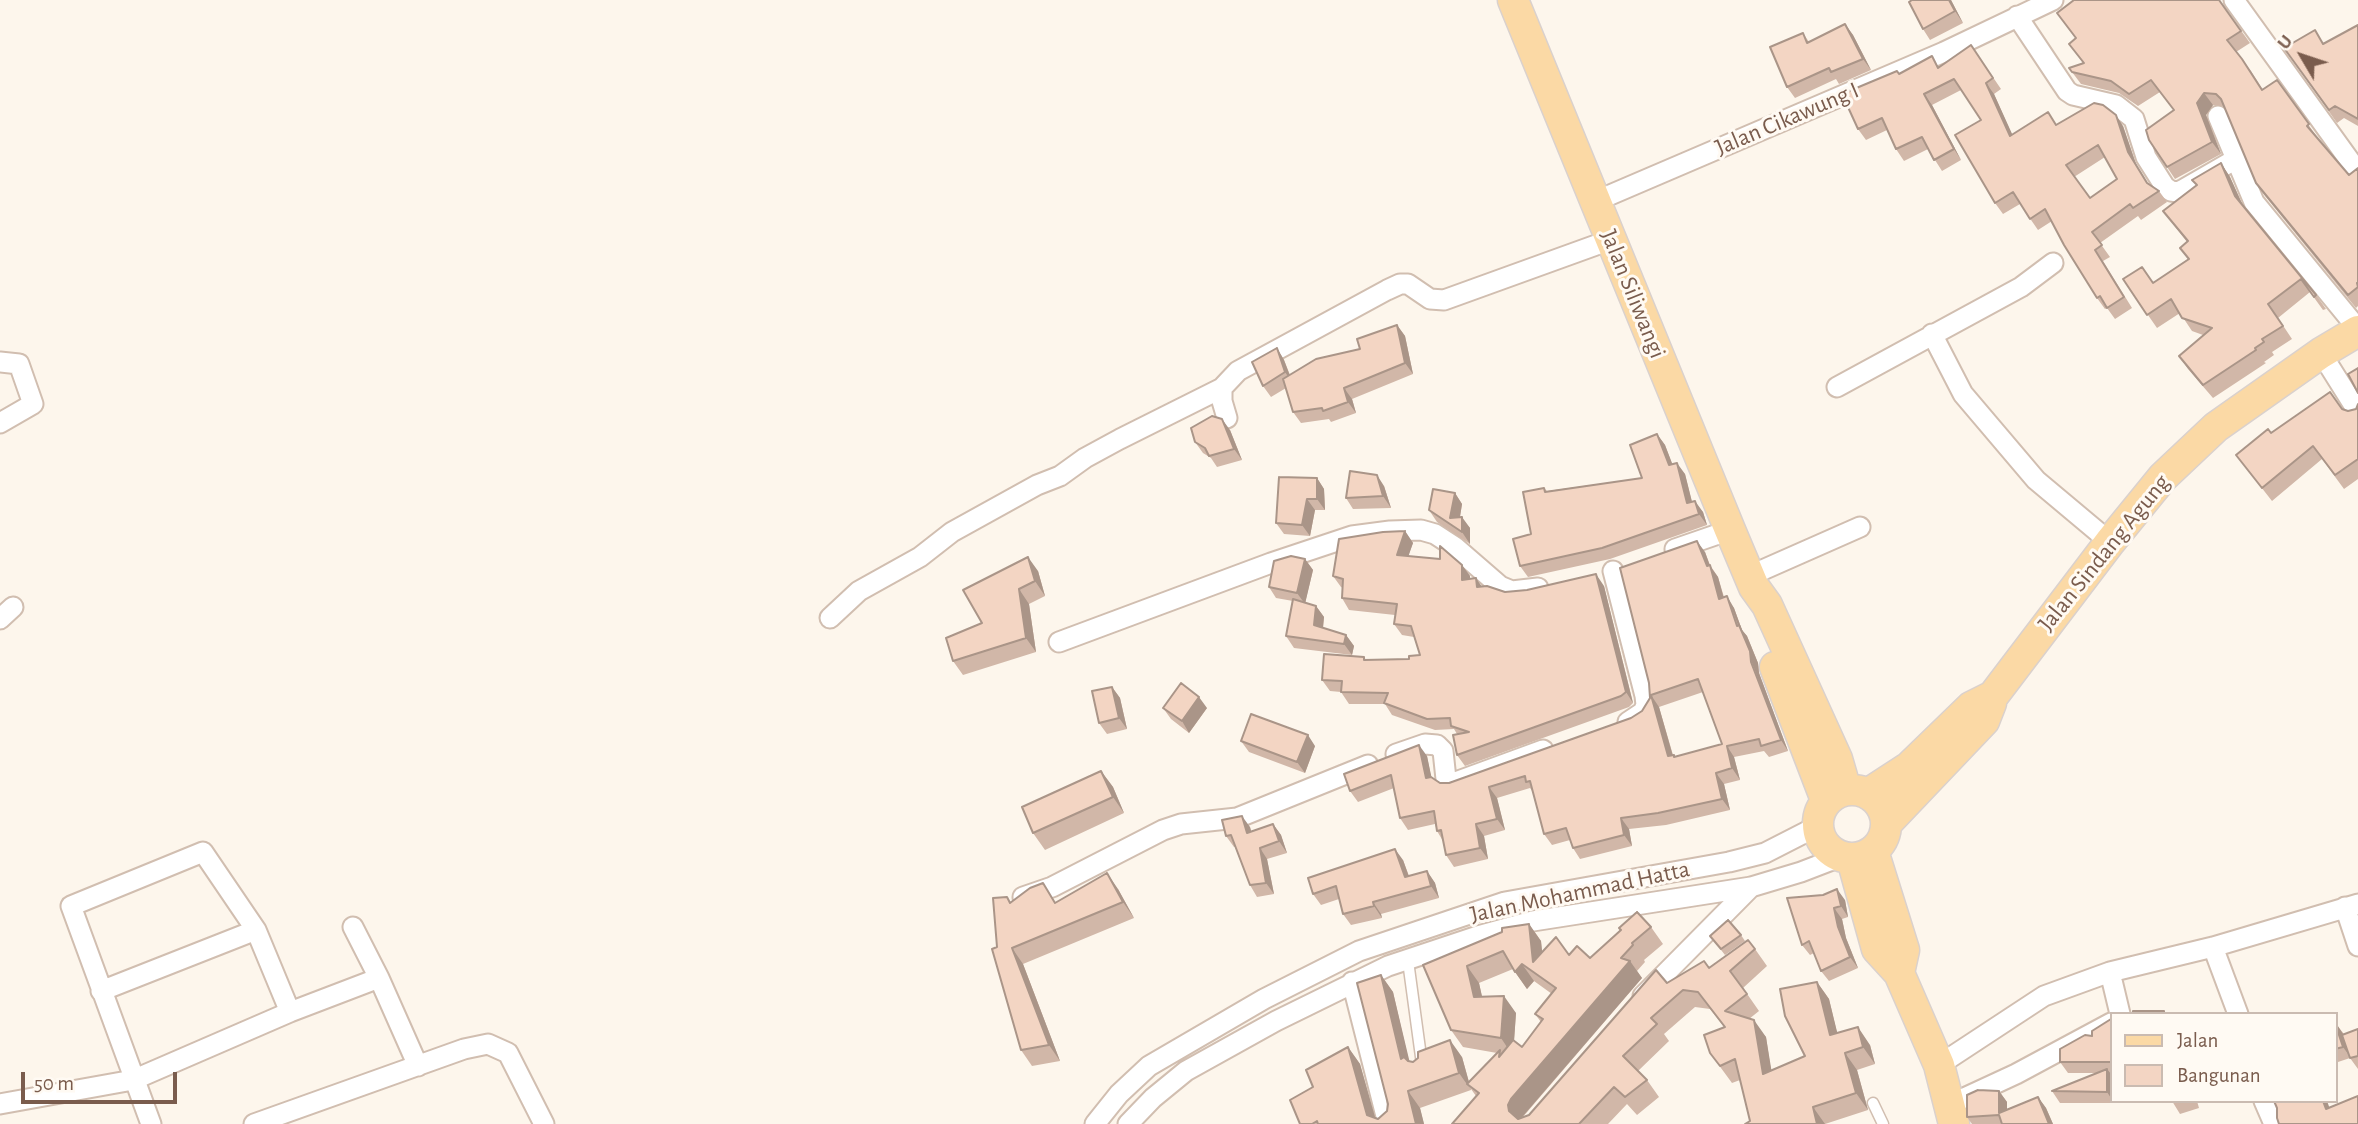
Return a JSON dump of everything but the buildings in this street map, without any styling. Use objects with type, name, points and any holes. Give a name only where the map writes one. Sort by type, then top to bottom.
[{"type":"main road","name":"Jalan Siliwangi","points":[[1513,0],[1730,530],[1837,759],[1839,800]]},
{"type":"main road","name":"Jalan Sindang Agung","points":[[1839,800],[1909,766],[1970,707],[1993,696],[2109,542],[2163,477],[2216,427],[2358,330]]},
{"type":"main road","points":[[1886,824],[1984,721],[1993,696]]},
{"type":"main road","points":[[1839,800],[1882,806],[1886,824],[1883,839],[1855,856],[1822,841],[1839,800]]},
{"type":"main road","points":[[1855,856],[1877,949],[1899,973],[1939,1065],[1951,1115]]},
{"type":"street","name":"Jalan Cikawung I","points":[[1596,201],[1944,52],[2053,0]]},
{"type":"street","points":[[2237,1],[2358,172]]},
{"type":"street","points":[[2017,16],[2067,91],[2122,108],[2134,119],[2146,157],[2165,187],[2171,191],[2178,192],[2236,159]]},
{"type":"street","points":[[2218,116],[2254,202],[2358,330]]},
{"type":"street","points":[[830,618],[859,591],[920,557],[952,532],[1037,485],[1060,476],[1085,458],[1120,439],[1222,388],[1238,371],[1400,284],[1408,284],[1430,299],[1444,300],[1611,240]]},
{"type":"street","points":[[1837,387],[2021,287],[2053,263]]},
{"type":"street","points":[[1932,334],[1963,394],[2036,481],[2109,542]]},
{"type":"street","points":[[2321,353],[2358,412]]},
{"type":"street","points":[[0,362],[19,364],[33,404],[0,423]]},
{"type":"street","points":[[1222,388],[1222,401],[1227,418]]},
{"type":"street","points":[[1752,581],[1860,527]]},
{"type":"street","points":[[1059,642],[1283,559],[1352,536],[1390,531],[1421,530],[1435,534],[1462,552],[1500,586],[1512,591],[1559,583]]},
{"type":"street","points":[[1652,557],[1730,530]]},
{"type":"street","points":[[1608,729],[1635,718],[1643,712],[1646,705],[1613,570]]},
{"type":"street","points":[[1009,902],[1052,887],[1163,830],[1181,824],[1246,816],[1367,765],[1425,744],[1437,745],[1443,751],[1446,779],[1453,783],[1558,745]]},
{"type":"street","name":"Jalan Mohammad Hatta","points":[[1095,1124],[1119,1094],[1149,1066],[1264,999],[1359,951],[1505,902],[1729,862],[1765,853],[1810,830],[1839,800]]},
{"type":"street","points":[[151,1124],[71,906],[203,852],[256,930],[290,1012]]},
{"type":"street","name":"Jalan Mohammad Hatta","points":[[1128,1124],[1153,1098],[1186,1071],[1352,982],[1388,967],[1478,936],[1533,922],[1751,887],[1855,856]]},
{"type":"street","points":[[1634,1005],[1751,887]]},
{"type":"street","points":[[1939,1065],[2044,996],[2110,972],[2213,947],[2351,906],[2358,946]]},
{"type":"street","points":[[353,927],[418,1066]]},
{"type":"street","points":[[101,991],[256,930]]},
{"type":"street","points":[[1403,935],[1408,961]]},
{"type":"street","points":[[2213,947],[2237,1012]]},
{"type":"street","points":[[2110,972],[2120,1012]]},
{"type":"street","points":[[0,1104],[133,1080],[290,1012],[379,978]]},
{"type":"street","points":[[1352,982],[1388,1124]]},
{"type":"street","points":[[1951,1115],[2016,1074],[2110,1024]]},
{"type":"street","points":[[254,1124],[464,1049],[488,1044],[508,1053],[544,1124]]},
{"type":"street","points":[[2265,1103],[2274,1124]]},
{"type":"lane","points":[[1408,961],[1423,1072]]},
{"type":"lane","points":[[1873,1103],[1883,1124]]}]
